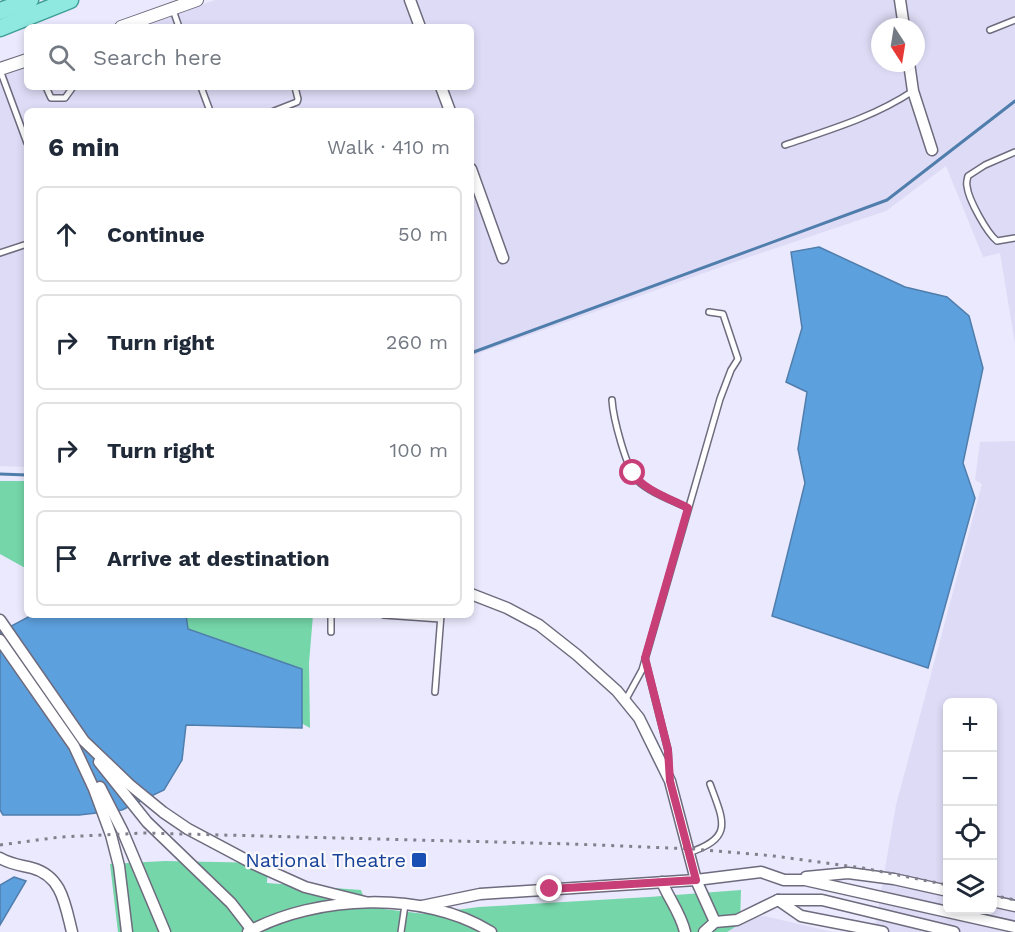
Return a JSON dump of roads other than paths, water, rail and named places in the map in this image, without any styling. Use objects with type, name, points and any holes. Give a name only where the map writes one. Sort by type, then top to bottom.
[{"type":"main road","points":[[0,11],[30,0]]},
{"type":"main road","points":[[0,28],[70,0]]},
{"type":"street","points":[[130,24],[197,0]]},
{"type":"street","points":[[410,0],[419,24]]},
{"type":"street","points":[[903,1],[904,18]]},
{"type":"street","points":[[0,70],[24,61]]},
{"type":"street","points":[[910,72],[913,91],[932,150]]},
{"type":"street","points":[[442,90],[449,108]]},
{"type":"street","points":[[474,177],[503,258]]},
{"type":"street","points":[[474,595],[507,608],[539,626],[577,655],[625,701],[639,718],[670,781],[696,880],[715,922]]},
{"type":"street","points":[[0,620],[79,744],[123,832],[165,932]]},
{"type":"street","points":[[0,639],[79,744],[147,822],[231,903],[251,931],[288,915],[326,906],[365,902],[422,906],[480,925],[491,932]]},
{"type":"street","points":[[79,744],[163,812],[188,829],[254,864],[305,887],[365,902]]},
{"type":"street","points":[[79,744],[111,835],[119,866],[127,932]]},
{"type":"street","points":[[0,858],[8,863],[45,872],[55,881],[67,910],[72,932]]},
{"type":"street","points":[[422,906],[480,894],[696,880],[761,872],[784,880],[805,880],[889,897],[1015,927]]},
{"type":"street","points":[[784,880],[848,873],[894,879],[943,890]]},
{"type":"street","points":[[662,882],[670,902],[682,919],[686,932]]},
{"type":"street","points":[[778,900],[801,916],[883,932]]},
{"type":"street","points":[[704,932],[715,922],[737,920],[778,900],[822,900],[954,932]]},
{"type":"street","points":[[997,902],[1015,906]]},
{"type":"lane","points":[[172,9],[178,24]]},
{"type":"lane","points":[[990,30],[1015,20]]},
{"type":"lane","points":[[0,70],[24,135]]},
{"type":"lane","points":[[47,90],[51,98],[60,99],[65,98],[72,90]]},
{"type":"lane","points":[[202,90],[209,108]]},
{"type":"lane","points":[[282,108],[297,102],[296,90]]},
{"type":"lane","points":[[785,145],[864,118],[913,91]]},
{"type":"lane","points":[[1015,152],[985,165],[968,176],[967,187],[977,211],[993,238],[997,241],[1015,238]]},
{"type":"lane","points":[[0,253],[24,245]]},
{"type":"lane","points":[[625,701],[642,670],[720,399],[726,380],[738,359],[723,314],[709,312]]},
{"type":"lane","points":[[612,400],[616,427],[636,479],[688,508]]},
{"type":"lane","points":[[331,618],[331,632]]},
{"type":"lane","points":[[435,692],[440,618]]},
{"type":"lane","points":[[645,658],[668,750],[670,781]]},
{"type":"lane","points":[[688,853],[706,847],[715,841],[722,828],[723,819],[710,784]]},
{"type":"lane","points":[[401,932],[405,904]]},
{"type":"water","points":[[819,247],[905,287],[947,297],[969,316],[983,368],[963,463],[975,498],[928,668],[772,616],[805,483],[798,449],[807,392],[786,382],[802,328],[791,252]]},
{"type":"water","points":[[26,618],[186,618],[188,629],[302,669],[302,728],[186,725],[182,760],[164,790],[122,810],[79,815],[3,815],[0,810],[0,632]]},
{"type":"water","points":[[14,877],[26,881],[0,925],[0,885]]},
{"type":"waterway","points":[[474,352],[887,200],[1015,101]]},
{"type":"waterway","points":[[0,474],[24,475]]},
{"type":"railway","points":[[0,845],[60,837],[144,833],[694,849],[774,856],[863,868],[943,884]]},
{"type":"railway","points":[[997,896],[1015,900]]},
{"type":"place","name":"National Theatre","points":[[419,860]]}]
